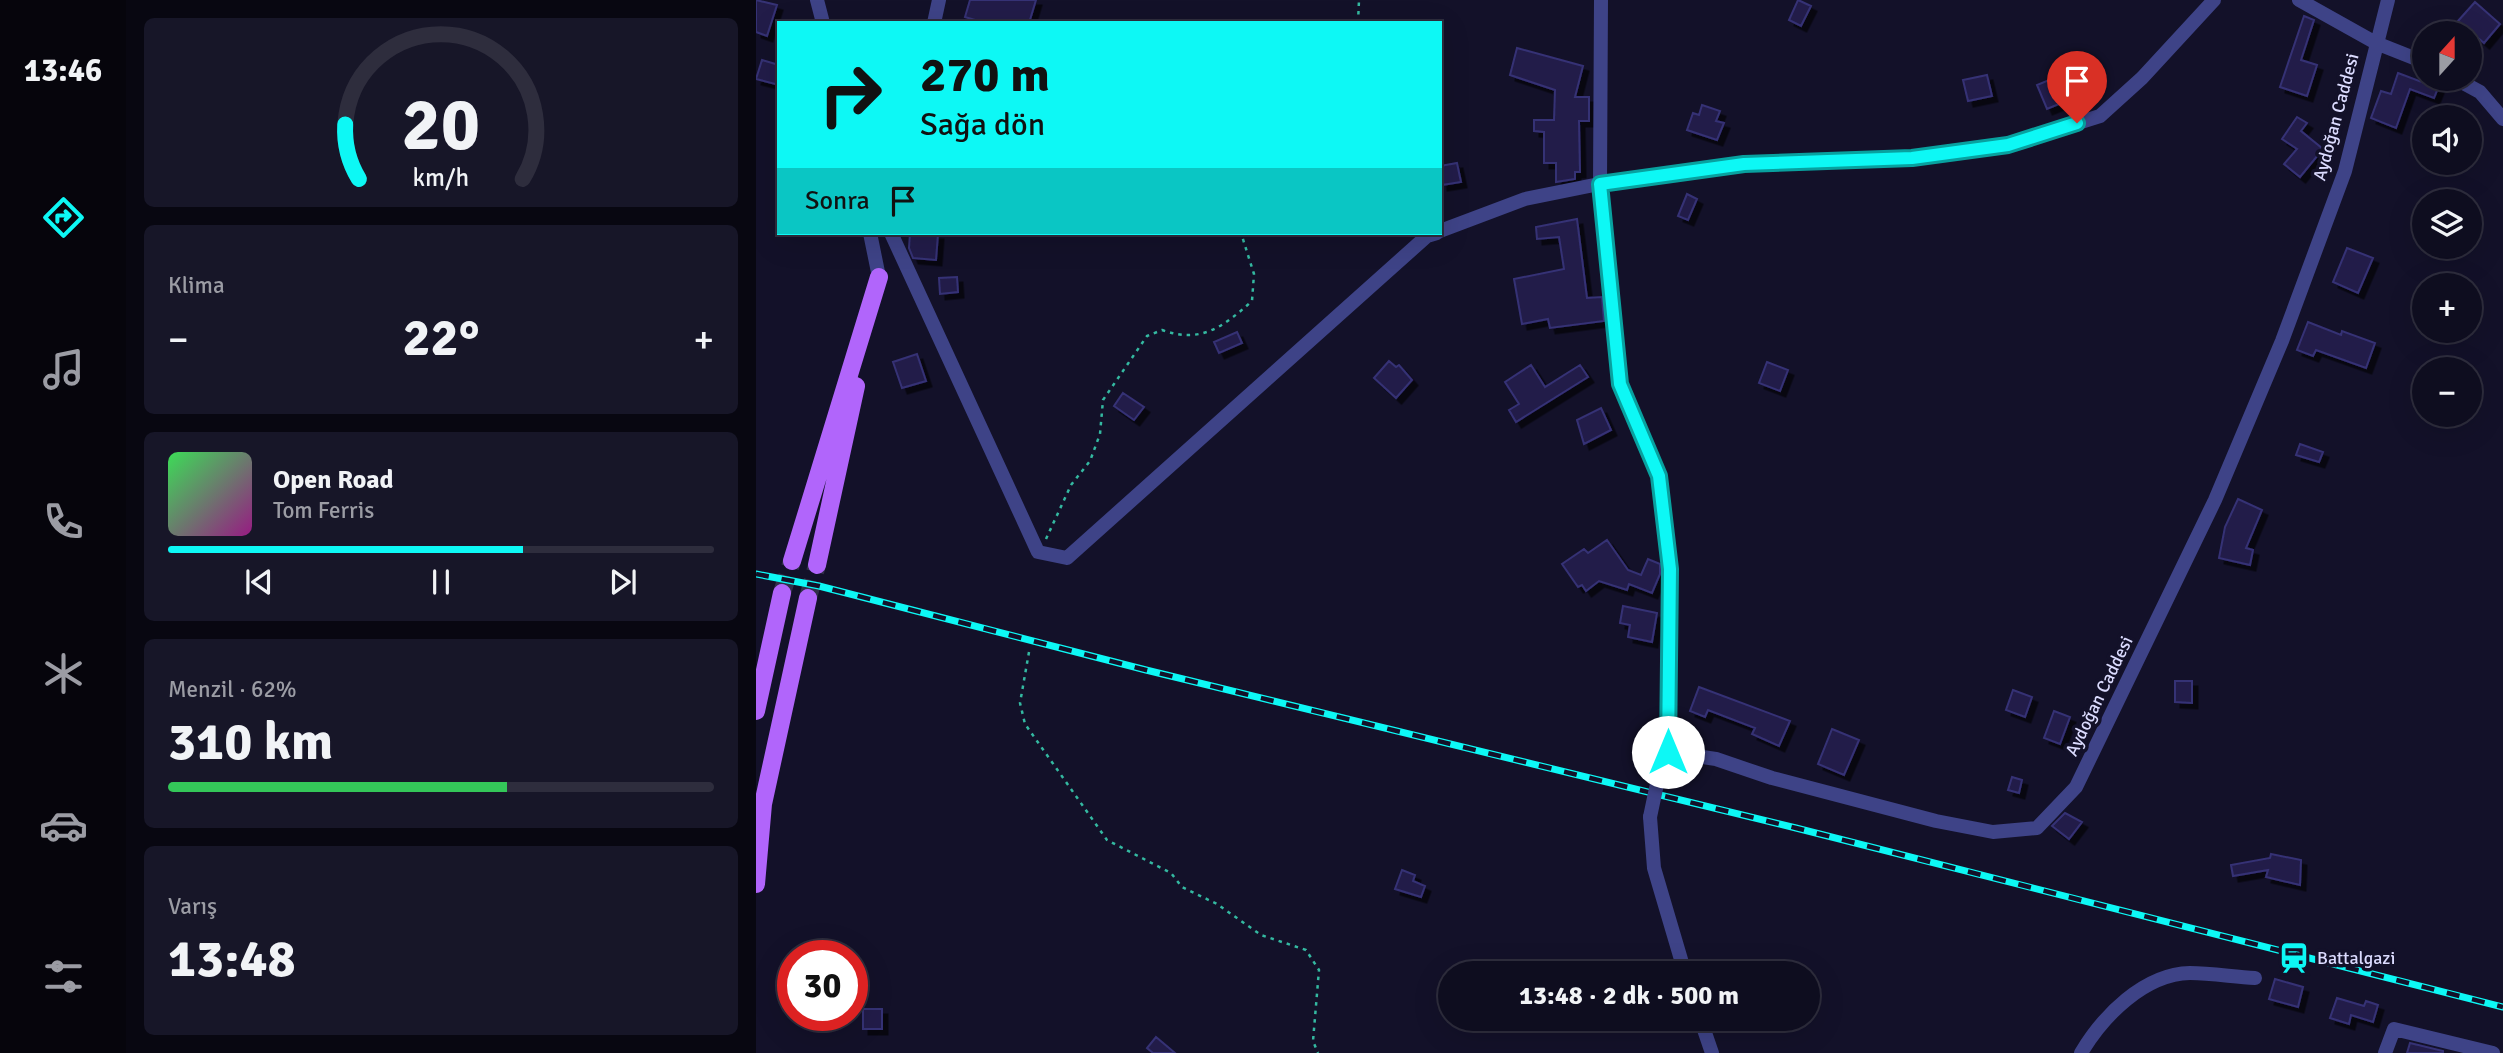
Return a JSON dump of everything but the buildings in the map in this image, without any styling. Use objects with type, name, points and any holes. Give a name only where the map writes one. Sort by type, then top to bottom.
[{"type":"main road","points":[[792,561],[880,277]]},
{"type":"main road","points":[[817,565],[880,277]]},
{"type":"main road","points":[[756,710],[782,593]]},
{"type":"main road","points":[[756,884],[762,804],[808,598]]},
{"type":"street","points":[[817,0],[822,21]]},
{"type":"street","points":[[934,21],[939,0]]},
{"type":"street","points":[[1601,0],[1600,184],[1620,384],[1659,476],[1670,569],[1668,752],[1658,779],[1650,817],[1654,868],[1681,961]]},
{"type":"street","points":[[1442,230],[1525,199],[1600,184],[1744,164],[1912,158],[2008,145],[2100,116],[2142,78],[2214,0]]},
{"type":"street","points":[[2299,0],[2376,43],[2412,57]]},
{"type":"street","name":"Aydoğan Caddesi","points":[[1668,752],[1716,759],[1772,778],[1936,821],[1993,832],[2037,828],[2076,788],[2215,500],[2282,341],[2345,172],[2388,0]]},
{"type":"street","points":[[2478,91],[2503,118]]},
{"type":"street","points":[[870,235],[880,277]]},
{"type":"street","points":[[880,277],[890,235]]},
{"type":"street","points":[[891,235],[1038,552],[1068,558],[1430,235]]},
{"type":"street","points":[[2081,1053],[2093,1033],[2142,987],[2188,973],[2255,978]]},
{"type":"street","points":[[2385,1053],[2394,1029],[2493,1053]]},
{"type":"street","points":[[1704,1031],[1712,1053]]},
{"type":"path","points":[[1358,21],[1359,0]]},
{"type":"path","points":[[1038,552],[1070,485],[1090,461],[1100,434],[1103,400],[1147,336],[1162,330],[1182,337],[1201,334],[1227,324],[1251,301],[1254,274],[1242,235]]},
{"type":"path","points":[[1028,652],[1020,703],[1025,724],[1107,840],[1171,873],[1182,887],[1217,904],[1261,935],[1306,950],[1319,970],[1312,1041],[1318,1053]]},
{"type":"tunnel","points":[[782,593],[792,561]]},
{"type":"tunnel","points":[[808,598],[817,565]]},
{"type":"railway","points":[[756,574],[819,586],[1146,670],[1796,828],[2503,1007]]},
{"type":"place","name":"Battalgazi","points":[[2294,958]]},
{"type":"route","points":[[1668,752],[1667,639],[1670,569],[1659,476],[1620,384],[1600,184],[1744,164],[1912,158],[2008,145],[2077,123]]}]
